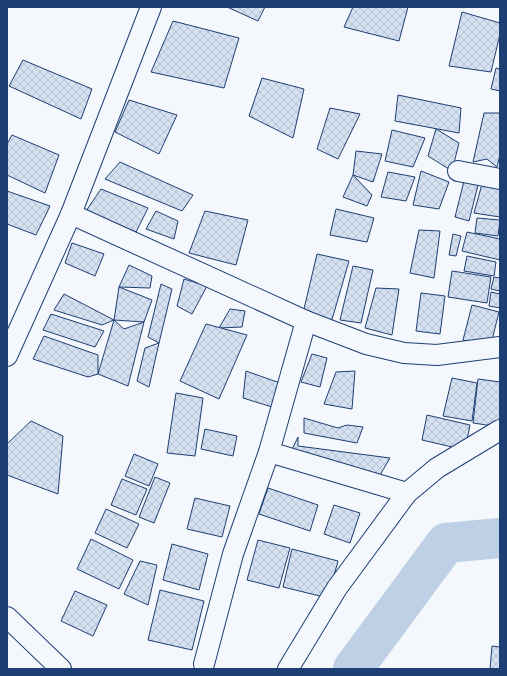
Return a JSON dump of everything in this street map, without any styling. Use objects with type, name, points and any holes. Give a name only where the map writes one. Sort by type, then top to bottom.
[{"type":"street","points":[[7,356],[71,214],[151,7]]},
{"type":"street","points":[[458,171],[500,179]]},
{"type":"street","points":[[71,214],[306,321],[366,344],[404,353],[436,354],[500,347]]},
{"type":"street","points":[[204,664],[233,554],[269,452],[306,321]]},
{"type":"street","points":[[288,669],[337,588],[407,493],[437,468],[500,430]]},
{"type":"street","points":[[269,452],[407,493]]},
{"type":"street","points":[[7,617],[61,669]]},
{"type":"building","points":[[227,7],[265,7],[258,21]]},
{"type":"building","points":[[353,7],[408,7],[399,41],[344,27]]},
{"type":"building","points":[[462,12],[500,23],[500,34],[491,72],[449,66]]},
{"type":"building","points":[[173,21],[239,38],[224,88],[151,72]]},
{"type":"building","points":[[23,60],[92,89],[81,119],[9,86]]},
{"type":"building","points":[[496,68],[500,69],[500,91],[491,89]]},
{"type":"building","points":[[262,78],[304,89],[293,138],[249,116]]},
{"type":"building","points":[[398,95],[461,108],[459,133],[395,121]]},
{"type":"building","points":[[129,100],[177,115],[159,154],[115,132]]},
{"type":"building","points":[[330,108],[360,114],[338,159],[317,149]]},
{"type":"building","points":[[484,113],[500,113],[500,155],[497,167],[487,159],[473,162]]},
{"type":"building","points":[[436,129],[459,143],[452,171],[428,156]]},
{"type":"building","points":[[392,130],[425,138],[413,167],[385,161]]},
{"type":"building","points":[[12,135],[59,155],[45,193],[7,175],[7,144]]},
{"type":"building","points":[[356,151],[382,154],[373,182],[353,175]]},
{"type":"building","points":[[120,162],[193,195],[182,211],[105,179]]},
{"type":"building","points":[[421,171],[449,182],[439,209],[413,205]]},
{"type":"building","points":[[388,172],[415,177],[406,201],[381,197]]},
{"type":"building","points":[[353,175],[372,195],[367,206],[343,197]]},
{"type":"building","points":[[464,181],[478,185],[469,221],[455,217]]},
{"type":"building","points":[[482,184],[500,187],[500,217],[474,213]]},
{"type":"building","points":[[101,189],[148,208],[136,232],[86,211]]},
{"type":"building","points":[[7,191],[50,206],[36,235],[7,224]]},
{"type":"building","points":[[336,209],[374,218],[367,242],[330,235]]},
{"type":"building","points":[[156,211],[178,221],[174,239],[146,229]]},
{"type":"building","points":[[205,211],[248,220],[236,265],[189,253]]},
{"type":"building","points":[[477,218],[500,220],[498,236],[475,233]]},
{"type":"building","points":[[419,230],[440,231],[434,278],[410,273]]},
{"type":"building","points":[[467,232],[500,239],[500,260],[462,251]]},
{"type":"building","points":[[453,234],[461,236],[456,256],[449,255]]},
{"type":"building","points":[[72,243],[104,254],[95,276],[65,263]]},
{"type":"building","points":[[317,254],[349,261],[331,323],[304,309]]},
{"type":"building","points":[[467,256],[496,262],[494,276],[464,271]]},
{"type":"building","points":[[129,265],[152,276],[150,288],[119,287]]},
{"type":"building","points":[[353,266],[373,270],[361,323],[340,320]]},
{"type":"building","points":[[452,271],[491,277],[487,303],[448,297]]},
{"type":"building","points":[[494,277],[500,278],[500,291],[491,289]]},
{"type":"building","points":[[184,279],[207,286],[192,314],[177,306]]},
{"type":"building","points":[[161,284],[172,289],[159,343],[148,337]]},
{"type":"building","points":[[119,287],[152,300],[144,322],[114,320]]},
{"type":"building","points":[[376,288],[399,289],[392,335],[365,328]]},
{"type":"building","points":[[491,292],[500,294],[500,308],[489,306]]},
{"type":"building","points":[[421,293],[445,296],[440,334],[416,331]]},
{"type":"building","points":[[64,294],[114,320],[102,325],[54,310]]},
{"type":"building","points":[[472,305],[499,312],[490,348],[463,340]]},
{"type":"building","points":[[230,309],[245,311],[242,327],[219,328]]},
{"type":"building","points":[[51,314],[104,331],[95,347],[43,330]]},
{"type":"building","points":[[114,320],[124,329],[144,322],[128,386],[98,374]]},
{"type":"building","points":[[206,324],[247,335],[219,399],[180,381]]},
{"type":"building","points":[[44,336],[98,355],[98,374],[88,377],[33,359]]},
{"type":"building","points":[[159,343],[149,387],[137,381],[145,348]]},
{"type":"building","points":[[312,354],[327,358],[320,387],[301,382]]},
{"type":"building","points":[[246,371],[280,383],[272,407],[243,398]]},
{"type":"building","points":[[355,371],[352,409],[324,404],[336,372]]},
{"type":"building","points":[[452,378],[477,383],[472,421],[443,416]]},
{"type":"building","points":[[478,379],[500,382],[500,427],[473,423]]},
{"type":"building","points":[[176,393],[203,398],[195,456],[167,453]]},
{"type":"building","points":[[427,415],[470,425],[465,450],[422,440]]},
{"type":"building","points":[[304,418],[338,428],[347,425],[363,427],[357,443],[304,433]]},
{"type":"building","points":[[31,421],[63,436],[58,494],[7,475],[7,444]]},
{"type":"building","points":[[205,429],[237,436],[233,456],[201,449]]},
{"type":"building","points":[[298,437],[298,446],[390,458],[380,475],[287,460]]},
{"type":"building","points":[[134,454],[158,464],[149,486],[125,476]]},
{"type":"building","points":[[155,477],[170,483],[154,523],[139,517]]},
{"type":"building","points":[[122,479],[147,489],[136,515],[111,505]]},
{"type":"building","points":[[268,488],[318,505],[310,531],[259,514]]},
{"type":"building","points":[[195,498],[230,506],[222,537],[187,529]]},
{"type":"building","points":[[334,505],[360,513],[350,543],[324,534]]},
{"type":"building","points":[[106,509],[139,524],[127,548],[95,533]]},
{"type":"building","points":[[91,539],[133,560],[119,589],[77,569]]},
{"type":"building","points":[[258,540],[290,548],[279,588],[247,580]]},
{"type":"building","points":[[172,544],[208,554],[199,590],[163,580]]},
{"type":"building","points":[[292,549],[338,561],[328,598],[283,587]]},
{"type":"building","points":[[140,561],[157,565],[148,605],[124,594]]},
{"type":"building","points":[[160,590],[204,601],[192,650],[148,640]]},
{"type":"building","points":[[75,591],[107,605],[93,636],[61,621]]},
{"type":"building","points":[[492,646],[500,647],[500,669],[490,669]]},
{"type":"waterway","points":[[353,669],[446,543],[500,538]]}]
